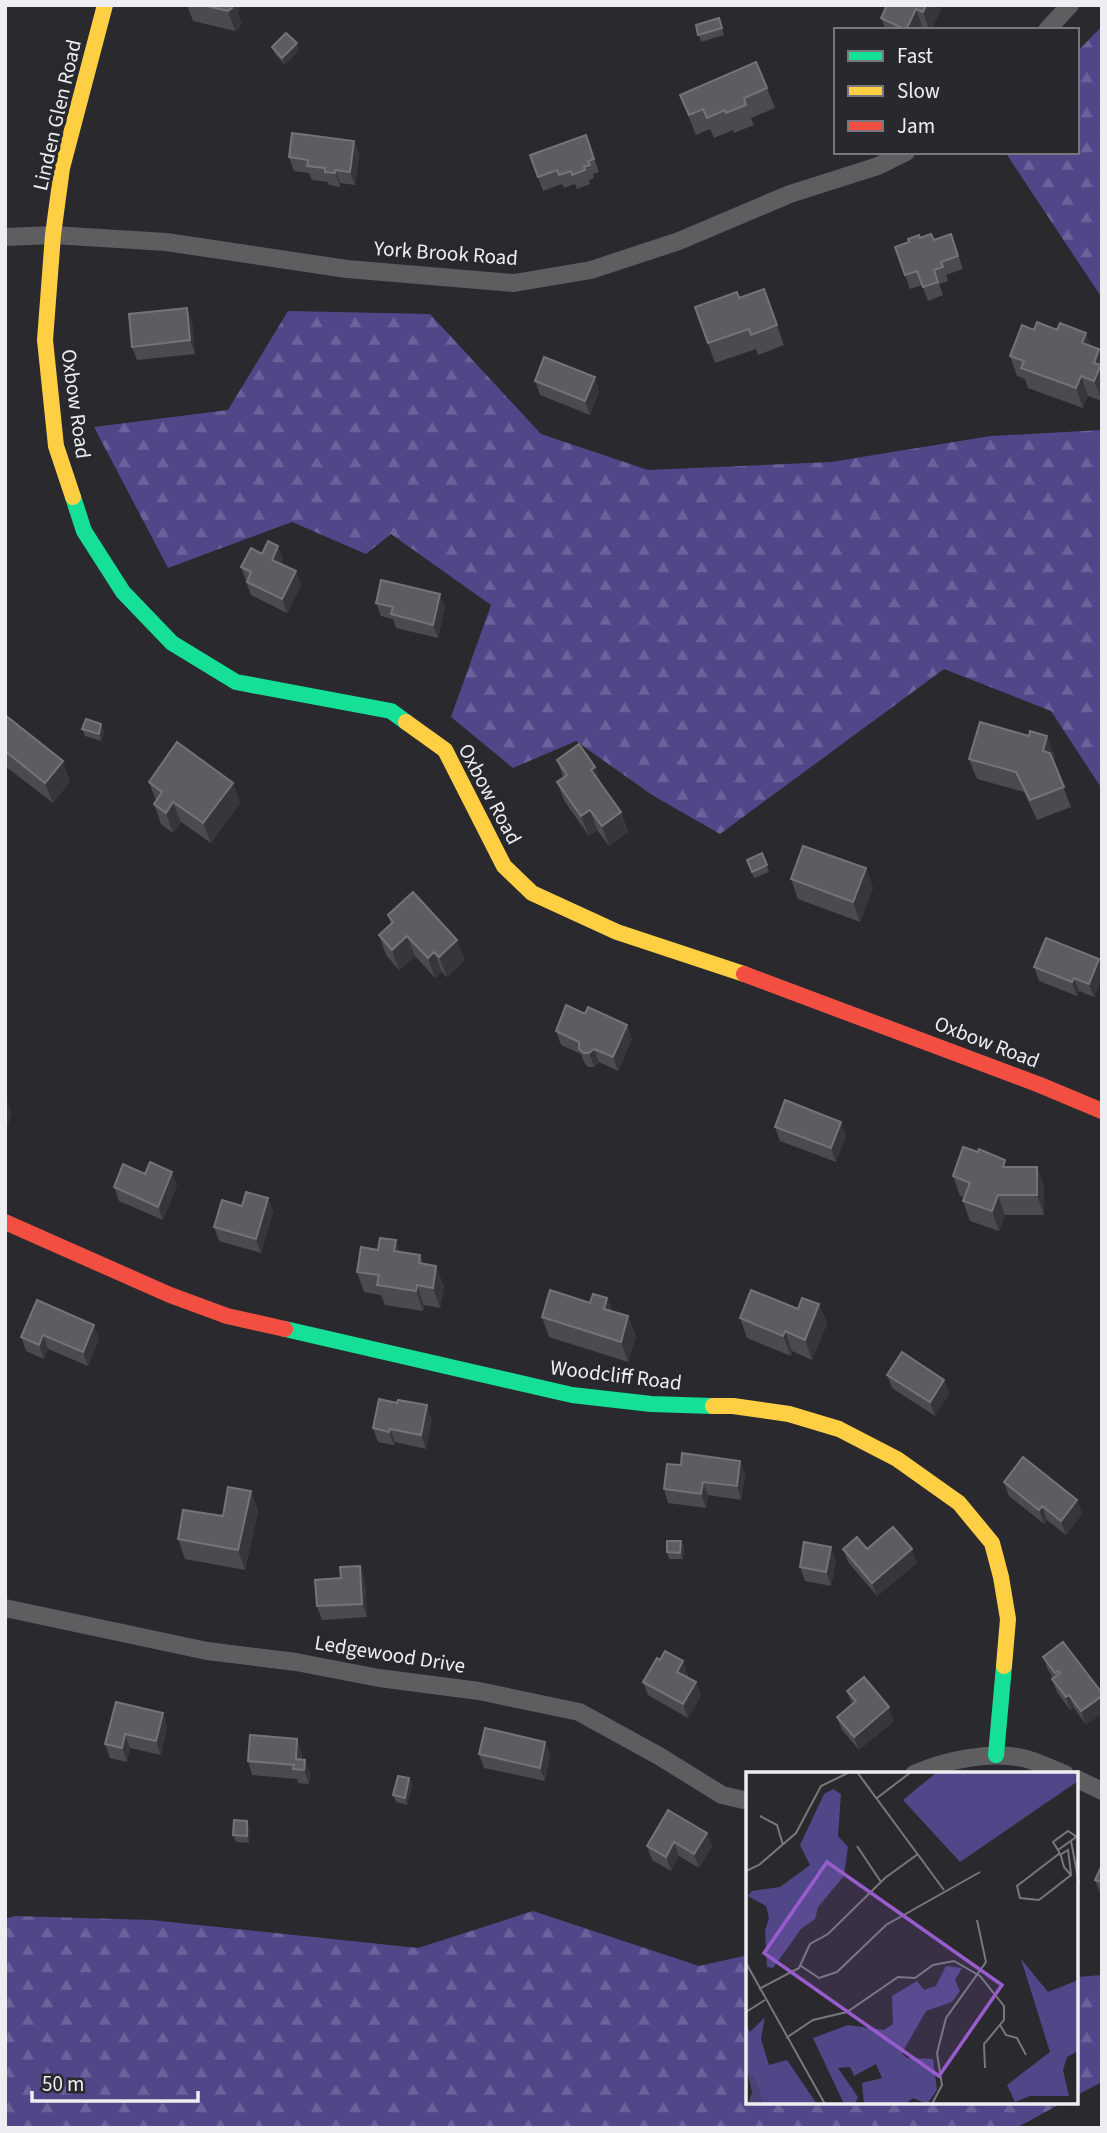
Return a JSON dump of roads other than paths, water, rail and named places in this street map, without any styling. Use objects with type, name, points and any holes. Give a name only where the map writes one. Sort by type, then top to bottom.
[{"type":"street","name":"Linden Glen Road","points":[[53,234],[62,168],[105,5]]},
{"type":"street","points":[[1050,28],[1070,5]]},
{"type":"street","name":"York Brook Road","points":[[5,237],[53,234],[166,242],[347,270],[514,283],[591,270],[679,241],[790,194],[878,166],[901,154]]},
{"type":"street","name":"Oxbow Road","points":[[53,234],[45,340],[57,446],[84,531],[123,592],[172,643],[236,682],[391,711],[445,750],[504,866],[532,893],[617,932],[752,976],[1102,1111]]},
{"type":"street","name":"Woodcliff Road","points":[[5,1222],[122,1276],[226,1316],[572,1395],[651,1404],[733,1406],[789,1414],[839,1429],[897,1459],[959,1503],[992,1543],[1002,1577],[1008,1619],[996,1755]]},
{"type":"street","name":"Ledgewood Drive","points":[[5,1608],[207,1651],[296,1662],[379,1678],[479,1692],[579,1712],[659,1756],[722,1795],[746,1801]]},
{"type":"street","points":[[921,1772],[974,1756],[996,1755],[1025,1758],[1060,1772]]},
{"type":"street","points":[[1079,1780],[1102,1791]]}]
